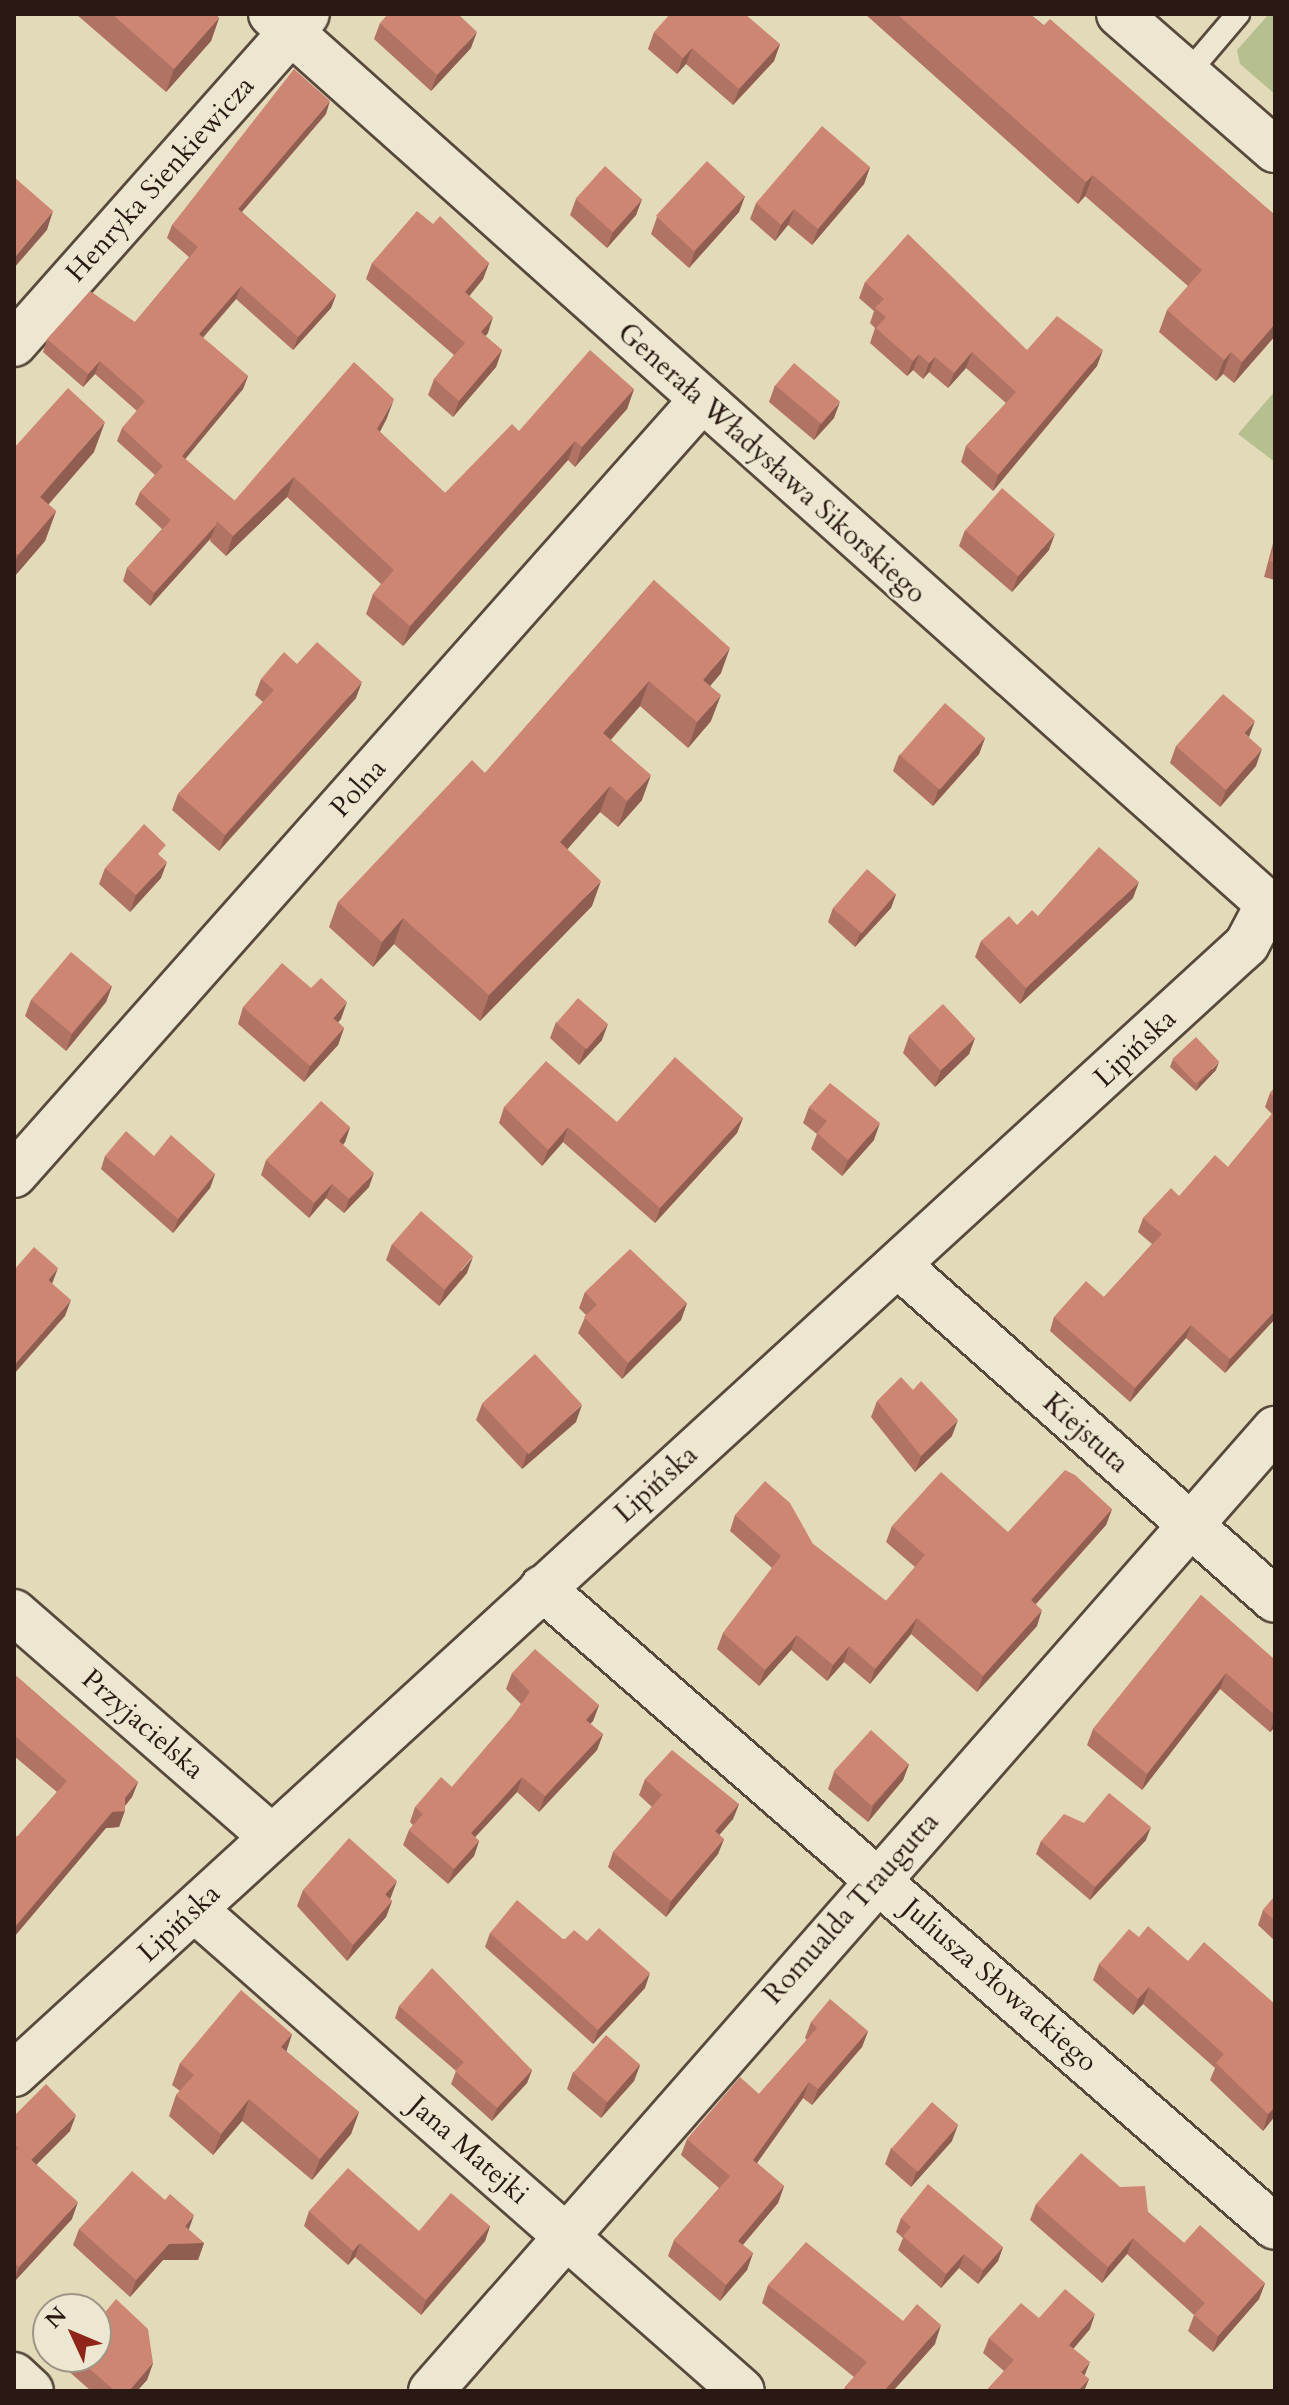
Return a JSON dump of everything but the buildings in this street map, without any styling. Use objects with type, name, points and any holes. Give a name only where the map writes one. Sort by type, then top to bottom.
[{"type":"street","points":[[1119,14],[1275,150]]},
{"type":"street","name":"Henryka Sienkiewicza","points":[[14,344],[290,20]]},
{"type":"street","name":"Generała Władysława Sikorskiego","points":[[290,20],[701,401],[1273,898]]},
{"type":"street","name":"Polna","points":[[14,1175],[701,401]]},
{"type":"street","name":"Lipińska","points":[[14,2074],[1247,944],[1273,898]]},
{"type":"street","name":"Kiejstuta","points":[[898,1265],[1275,1600]]},
{"type":"street","name":"Romualda Traugutta","points":[[431,2391],[563,2232],[1275,1429]]},
{"type":"street","name":"Juliusza Słowackiego","points":[[542,1588],[1275,2227]]},
{"type":"street","name":"Przyjacielska","points":[[14,1612],[272,1837]]},
{"type":"street","name":"Jana Matejki","points":[[195,1910],[742,2391]]},
{"type":"street","points":[[14,2375],[31,2391]]},
{"type":"lane","points":[[1187,74],[1238,14]]},
{"type":"green space","points":[[1269,14],[1275,14],[1275,94],[1240,64],[1237,50]]},
{"type":"green space","points":[[1275,391],[1275,462],[1238,434]]}]
